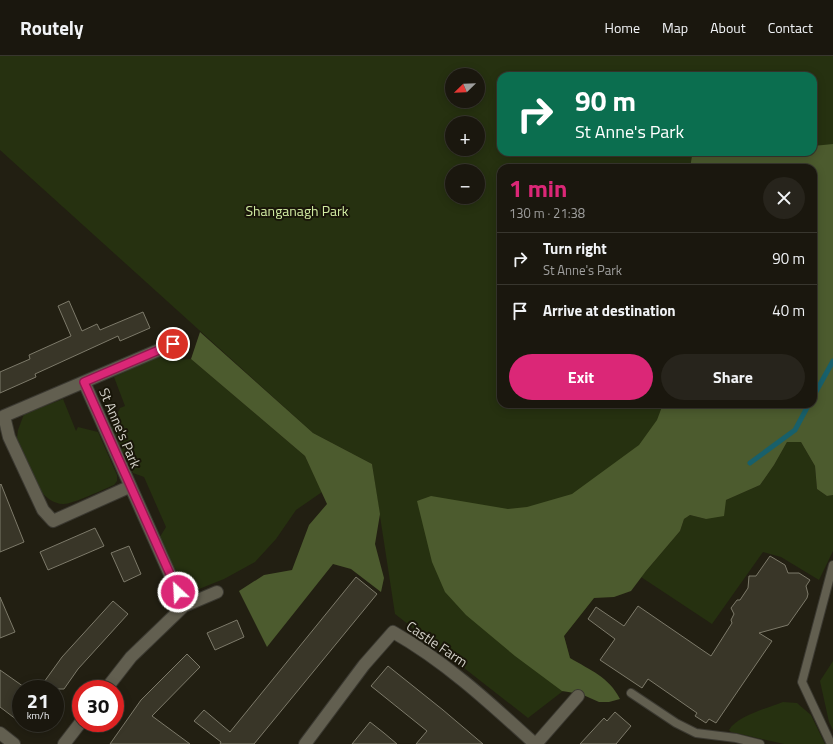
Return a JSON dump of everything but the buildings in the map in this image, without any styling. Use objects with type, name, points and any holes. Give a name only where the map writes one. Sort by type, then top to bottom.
[{"type":"street","name":"St Anne's Park","points":[[129,486],[53,521],[43,510],[9,437],[4,416],[173,344]]},
{"type":"street","name":"St Anne's Park","points":[[84,382],[129,486],[184,606]]},
{"type":"street","points":[[113,680],[131,657],[184,606],[218,592]]},
{"type":"street","name":"Castle Farm","points":[[305,744],[364,664],[393,632],[412,643],[459,676],[536,744],[578,696]]},
{"type":"street","points":[[64,744],[73,732]]},
{"type":"street","points":[[0,733],[14,744]]},
{"type":"lane","points":[[832,744],[802,682],[833,565]]},
{"type":"lane","points":[[631,693],[676,723],[696,733],[736,738],[760,744]]},
{"type":"green space","name":"Shanganagh Park","points":[[0,56],[833,56],[833,331],[817,353],[817,164],[497,164],[497,408],[775,408],[594,598],[564,636],[576,681],[528,718],[395,614],[372,464],[313,433],[0,150]]},
{"type":"green space","points":[[833,144],[833,495],[827,496],[817,489],[815,466],[801,442],[787,442],[774,465],[760,485],[726,500],[724,516],[706,519],[690,515],[684,519],[680,531],[631,591],[614,597],[594,598],[564,636],[570,658],[592,670],[605,680],[616,691],[620,699],[609,702],[599,702],[581,694],[562,691],[515,656],[466,615],[445,592],[432,562],[417,501],[431,496],[508,509],[527,507],[572,494],[639,445],[657,420],[662,408],[817,408],[817,164],[691,164],[692,156],[817,156],[817,146]]},
{"type":"green space","points":[[200,332],[313,433],[372,464],[380,514],[375,544],[384,578],[381,592],[351,569],[333,564],[267,647],[239,591],[264,575],[292,570],[309,525],[327,504],[305,456],[191,359]]},
{"type":"green space","points":[[162,355],[175,360],[191,359],[305,456],[322,492],[296,510],[276,539],[255,562],[224,579],[199,589],[178,578],[168,561],[158,540],[166,527],[144,477],[133,473],[111,428],[120,408],[125,406],[114,377]]},
{"type":"green space","points":[[63,399],[76,431],[78,427],[98,432],[117,475],[117,481],[114,485],[67,504],[56,503],[50,500],[40,490],[17,438],[18,430],[24,414]]},
{"type":"green space","points":[[787,442],[801,442],[815,466],[817,489],[827,496],[833,495],[833,551],[819,580],[781,557],[763,552],[712,624],[641,577],[680,531],[684,519],[690,515],[706,519],[726,500],[760,485],[774,465]]},
{"type":"green space","points":[[833,661],[833,730],[829,722],[820,681]]},
{"type":"green space","points":[[783,702],[797,703],[811,715],[825,744],[784,744],[731,732],[729,730],[733,725],[746,717]]},
{"type":"waterway","points":[[817,390],[833,361]]},
{"type":"waterway","points":[[750,463],[795,430],[807,408]]},
{"type":"route","points":[[173,344],[84,382],[129,486],[178,592]]}]
